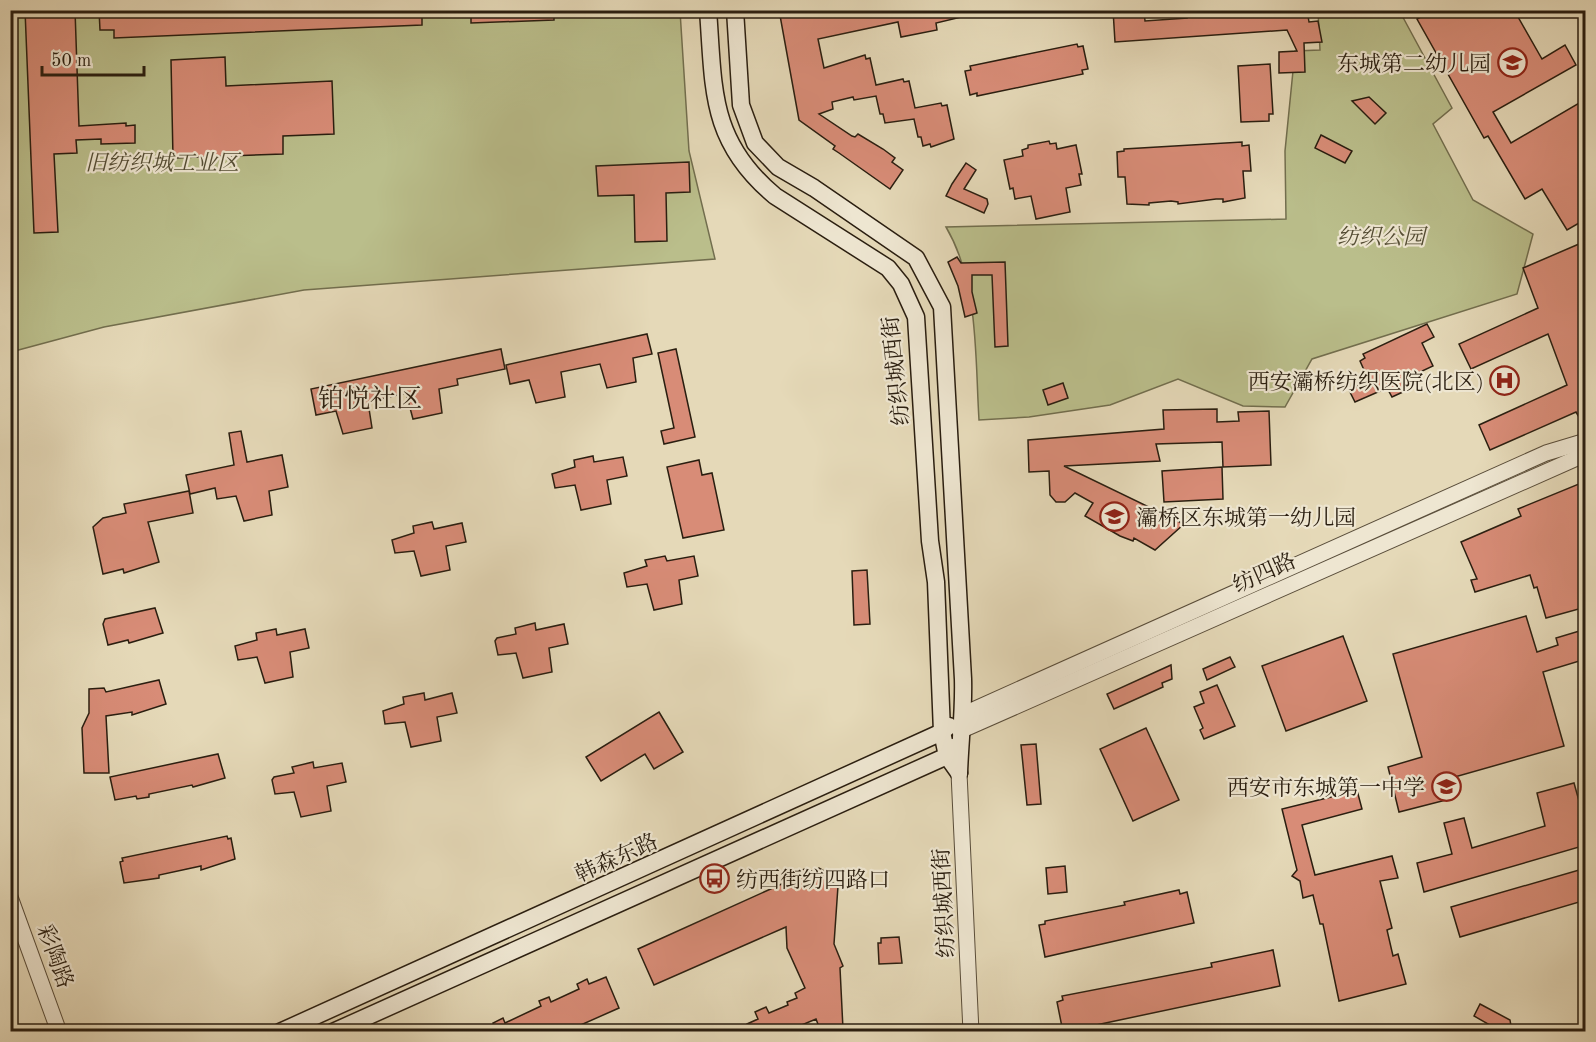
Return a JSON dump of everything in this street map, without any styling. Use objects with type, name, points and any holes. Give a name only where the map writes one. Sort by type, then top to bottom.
[{"type":"main road","name":"纺织城西街","points":[[708,10],[718,118],[736,153],[761,184],[775,195],[888,268],[901,284],[916,318],[930,541],[936,582],[942,732],[947,756],[960,774]]},
{"type":"main road","name":"纺织城西街","points":[[735,10],[741,105],[755,143],[778,167],[814,188],[916,258],[942,307],[962,723],[960,774]]},
{"type":"main road","name":"韩森东路","points":[[280,1032],[962,723]]},
{"type":"main road","points":[[947,756],[962,723]]},
{"type":"main road","name":"韩森东路","points":[[333,1032],[947,756]]},
{"type":"street","name":"纺四路","points":[[962,723],[1546,453],[1586,441]]},
{"type":"street","name":"纺四路","points":[[962,723],[1586,454]]},
{"type":"street","name":"纺织城西街","points":[[960,774],[971,1032]]},
{"type":"street","name":"彩陶路","points":[[10,897],[59,1032]]},
{"type":"green space","name":"纺织公园","points":[[1399,10],[1452,108],[1433,124],[1473,200],[1533,234],[1517,294],[1312,359],[1285,407],[1243,406],[1178,379],[1110,405],[1029,417],[979,420],[976,346],[970,296],[957,249],[946,227],[1286,219],[1285,151],[1295,51],[1320,50],[1318,11]]},
{"type":"green space","name":"旧纺织城工业区","points":[[11,11],[680,11],[689,151],[715,259],[304,290],[104,327],[11,352]]},
{"type":"building","points":[[25,10],[75,10],[79,126],[126,123],[126,126],[135,125],[135,143],[101,144],[101,139],[76,140],[77,153],[54,154],[58,232],[34,233]]},
{"type":"building","points":[[99,10],[386,10],[386,14],[422,10],[422,25],[114,38],[114,30],[100,30]]},
{"type":"building","points":[[471,10],[554,10],[554,20],[471,23]]},
{"type":"building","points":[[779,10],[970,10],[970,15],[936,23],[937,30],[901,37],[898,22],[818,39],[824,68],[865,55],[866,59],[870,58],[876,85],[903,79],[904,82],[909,81],[915,108],[941,103],[942,106],[947,105],[954,139],[931,147],[930,144],[923,146],[921,137],[918,137],[914,119],[885,123],[883,114],[880,114],[876,96],[854,100],[853,97],[832,102],[833,109],[819,114],[852,136],[855,137],[858,134],[883,149],[895,158],[892,162],[903,170],[890,189],[833,149],[835,146],[799,120]]},
{"type":"building","points":[[1113,10],[1144,10],[1145,21],[1187,18],[1186,10],[1211,10],[1212,17],[1255,14],[1255,10],[1307,10],[1309,22],[1318,21],[1322,42],[1304,43],[1305,72],[1279,73],[1279,52],[1297,51],[1287,30],[1115,42]]},
{"type":"building","name":"东城第二幼儿园","points":[[1433,10],[1514,10],[1542,59],[1565,45],[1576,65],[1493,112],[1511,143],[1586,99],[1586,219],[1567,230],[1542,189],[1525,199],[1488,136],[1484,138],[1417,19]]},
{"type":"building","points":[[1077,44],[1078,47],[1083,46],[1088,69],[1082,70],[1083,74],[977,96],[977,93],[970,95],[965,71],[971,70],[970,66]]},
{"type":"building","points":[[225,57],[226,86],[332,81],[334,134],[283,136],[283,154],[173,158],[171,60]]},
{"type":"building","points":[[1270,64],[1273,114],[1269,114],[1269,121],[1241,122],[1238,66]]},
{"type":"building","points":[[1369,97],[1386,113],[1375,124],[1352,101]]},
{"type":"building","points":[[1321,135],[1352,151],[1345,163],[1315,148]]},
{"type":"building","points":[[1049,141],[1050,144],[1056,143],[1057,149],[1076,145],[1082,174],[1079,174],[1081,185],[1066,188],[1070,212],[1036,219],[1031,196],[1015,199],[1013,188],[1010,189],[1004,160],[1023,156],[1022,150],[1028,148],[1028,145]]},
{"type":"building","points":[[1242,142],[1242,146],[1249,145],[1251,171],[1243,171],[1245,198],[1223,202],[1223,199],[1216,199],[1178,204],[1178,202],[1171,201],[1149,203],[1149,205],[1127,204],[1125,177],[1118,177],[1117,152],[1124,151],[1124,149]]},
{"type":"building","points":[[689,162],[690,192],[666,193],[667,241],[635,242],[634,195],[598,196],[596,166]]},
{"type":"building","points":[[966,163],[976,170],[964,189],[987,199],[988,204],[984,213],[946,196]]},
{"type":"building","points":[[1586,241],[1586,429],[1576,412],[1490,450],[1479,425],[1567,385],[1548,334],[1471,369],[1459,344],[1538,308],[1523,268]]},
{"type":"building","points":[[957,257],[961,263],[1005,262],[1008,346],[995,347],[992,275],[972,275],[972,292],[977,313],[965,317],[958,286],[948,262]]},
{"type":"building","points":[[1427,324],[1434,337],[1422,343],[1433,366],[1401,381],[1405,391],[1392,397],[1387,388],[1355,402],[1349,390],[1369,381],[1360,361],[1365,358],[1363,354]]},
{"type":"building","points":[[647,334],[652,354],[633,358],[636,382],[607,388],[600,364],[561,372],[565,397],[536,403],[529,380],[510,384],[506,365]]},
{"type":"building","points":[[501,349],[505,369],[457,379],[458,385],[439,389],[442,413],[413,419],[406,393],[368,402],[372,428],[343,434],[336,411],[316,415],[311,389]]},
{"type":"building","points":[[676,349],[695,437],[664,444],[661,431],[674,428],[658,353]]},
{"type":"building","points":[[1063,383],[1068,398],[1048,405],[1043,390]]},
{"type":"building","points":[[1217,409],[1217,422],[1239,421],[1238,412],[1269,411],[1271,465],[1223,467],[1222,442],[1156,444],[1160,461],[1064,466],[1184,524],[1155,550],[1134,538],[1133,541],[1120,536],[1085,516],[1093,503],[1075,493],[1065,502],[1056,502],[1050,495],[1049,471],[1029,472],[1028,440],[1164,429],[1163,410]]},
{"type":"building","points":[[241,431],[247,462],[282,455],[288,487],[269,491],[272,515],[244,521],[236,496],[217,499],[215,488],[190,494],[186,475],[234,465],[229,433]]},
{"type":"building","points":[[593,456],[594,462],[623,457],[627,476],[607,480],[611,504],[581,510],[575,485],[555,488],[552,474],[575,467],[574,460]]},
{"type":"building","points":[[699,460],[702,475],[712,473],[724,530],[683,538],[667,467]]},
{"type":"building","points":[[1222,467],[1223,499],[1164,502],[1162,471]]},
{"type":"building","points":[[1586,481],[1586,607],[1546,618],[1537,587],[1534,588],[1530,575],[1475,592],[1471,580],[1477,579],[1461,542],[1521,516],[1518,509]]},
{"type":"building","points":[[189,491],[193,513],[148,522],[159,562],[124,573],[123,569],[103,574],[93,527],[103,518],[126,513],[124,504]]},
{"type":"building","points":[[432,522],[434,529],[462,523],[466,542],[446,546],[450,570],[421,576],[414,551],[395,553],[392,540],[414,533],[413,526]]},
{"type":"building","points":[[665,556],[667,561],[694,556],[698,576],[679,580],[682,604],[654,610],[647,584],[627,587],[624,573],[647,566],[645,560]]},
{"type":"building","points":[[867,570],[870,624],[854,625],[852,571]]},
{"type":"building","points":[[155,608],[163,633],[129,643],[128,640],[108,645],[103,624],[105,619]]},
{"type":"building","points":[[1526,616],[1537,652],[1558,645],[1556,638],[1586,629],[1586,659],[1543,672],[1564,746],[1444,780],[1450,799],[1399,812],[1388,767],[1422,757],[1393,654]]},
{"type":"building","points":[[535,623],[536,630],[564,624],[568,644],[549,648],[552,672],[523,678],[516,653],[498,655],[495,641],[497,638],[516,634],[515,628]]},
{"type":"building","points":[[276,629],[277,635],[305,629],[309,648],[290,652],[293,677],[265,683],[257,657],[238,660],[235,646],[257,640],[256,633]]},
{"type":"building","points":[[1343,636],[1367,701],[1286,731],[1262,666]]},
{"type":"building","points":[[1230,657],[1235,667],[1207,680],[1203,669]]},
{"type":"building","points":[[1171,665],[1172,679],[1162,683],[1163,687],[1114,709],[1107,694]]},
{"type":"building","points":[[159,680],[166,704],[132,715],[132,712],[106,716],[109,773],[84,773],[82,728],[89,713],[89,689],[104,688],[106,692]]},
{"type":"building","points":[[1217,685],[1235,726],[1204,739],[1200,730],[1203,728],[1194,707],[1204,703],[1200,692]]},
{"type":"building","points":[[424,693],[425,700],[452,693],[457,713],[437,717],[441,741],[411,747],[405,722],[385,724],[383,711],[404,704],[403,697]]},
{"type":"building","points":[[659,712],[683,752],[654,769],[645,754],[601,781],[586,757]]},
{"type":"building","points":[[1146,728],[1179,800],[1133,821],[1100,749]]},
{"type":"building","points":[[1036,744],[1041,804],[1027,805],[1021,745]]},
{"type":"building","points":[[218,754],[225,778],[193,787],[192,785],[149,794],[149,797],[137,799],[136,796],[115,800],[110,777]]},
{"type":"building","points":[[313,762],[314,768],[342,763],[346,782],[327,786],[331,811],[301,817],[294,792],[275,794],[272,780],[274,777],[294,773],[292,767]]},
{"type":"building","points":[[1354,779],[1362,809],[1302,825],[1315,875],[1392,856],[1398,878],[1380,881],[1392,928],[1387,930],[1393,956],[1398,954],[1406,984],[1339,1001],[1323,924],[1320,924],[1313,895],[1303,898],[1300,881],[1292,876],[1297,870],[1282,809],[1347,793]]},
{"type":"building","points":[[1574,783],[1586,826],[1586,845],[1424,892],[1417,863],[1452,854],[1444,823],[1464,818],[1472,848],[1545,826],[1537,793]]},
{"type":"building","points":[[227,836],[228,839],[231,838],[235,859],[201,870],[201,866],[159,875],[159,878],[124,883],[120,862],[123,861],[122,858]]},
{"type":"building","points":[[1065,866],[1067,892],[1048,894],[1046,868]]},
{"type":"building","points":[[807,868],[816,874],[819,868],[831,875],[828,880],[838,886],[834,944],[843,966],[840,968],[843,1029],[821,1032],[816,1019],[785,1032],[750,1032],[747,1024],[758,1019],[755,1012],[766,1007],[769,1013],[788,1005],[787,1002],[797,998],[795,993],[805,988],[787,948],[786,927],[654,985],[638,949],[784,883],[784,877]]},
{"type":"building","points":[[1586,868],[1586,900],[1460,937],[1451,907]]},
{"type":"building","points":[[1179,890],[1180,894],[1187,892],[1194,923],[1045,957],[1039,925],[1045,924],[1045,921],[1125,905],[1124,902]]},
{"type":"building","points":[[899,937],[902,963],[879,964],[878,943],[881,943],[881,938]]},
{"type":"building","points":[[1273,950],[1280,986],[1063,1032],[1057,1002],[1063,1000],[1062,996],[1212,967],[1211,963]]},
{"type":"building","points":[[606,977],[619,1008],[565,1032],[486,1032],[495,1027],[493,1023],[503,1018],[505,1023],[541,1006],[539,1001],[549,997],[551,1002],[579,989],[577,984],[587,979],[589,984]]},
{"type":"building","points":[[1480,1004],[1510,1020],[1512,1032],[1502,1032],[1474,1016]]},
{"type":"place","name":"东城第二幼儿园","points":[[1512,63]]},
{"type":"place","name":"西安灞桥纺织医院(北区)","points":[[1505,381]]},
{"type":"place","name":"灞桥区东城第一幼儿园","points":[[1115,517]]},
{"type":"place","name":"西安市东城第一中学","points":[[1446,787]]},
{"type":"place","name":"纺西街纺四路口","points":[[715,879]]},
{"type":"district","name":"铂悦社区","points":[[370,398]]}]
